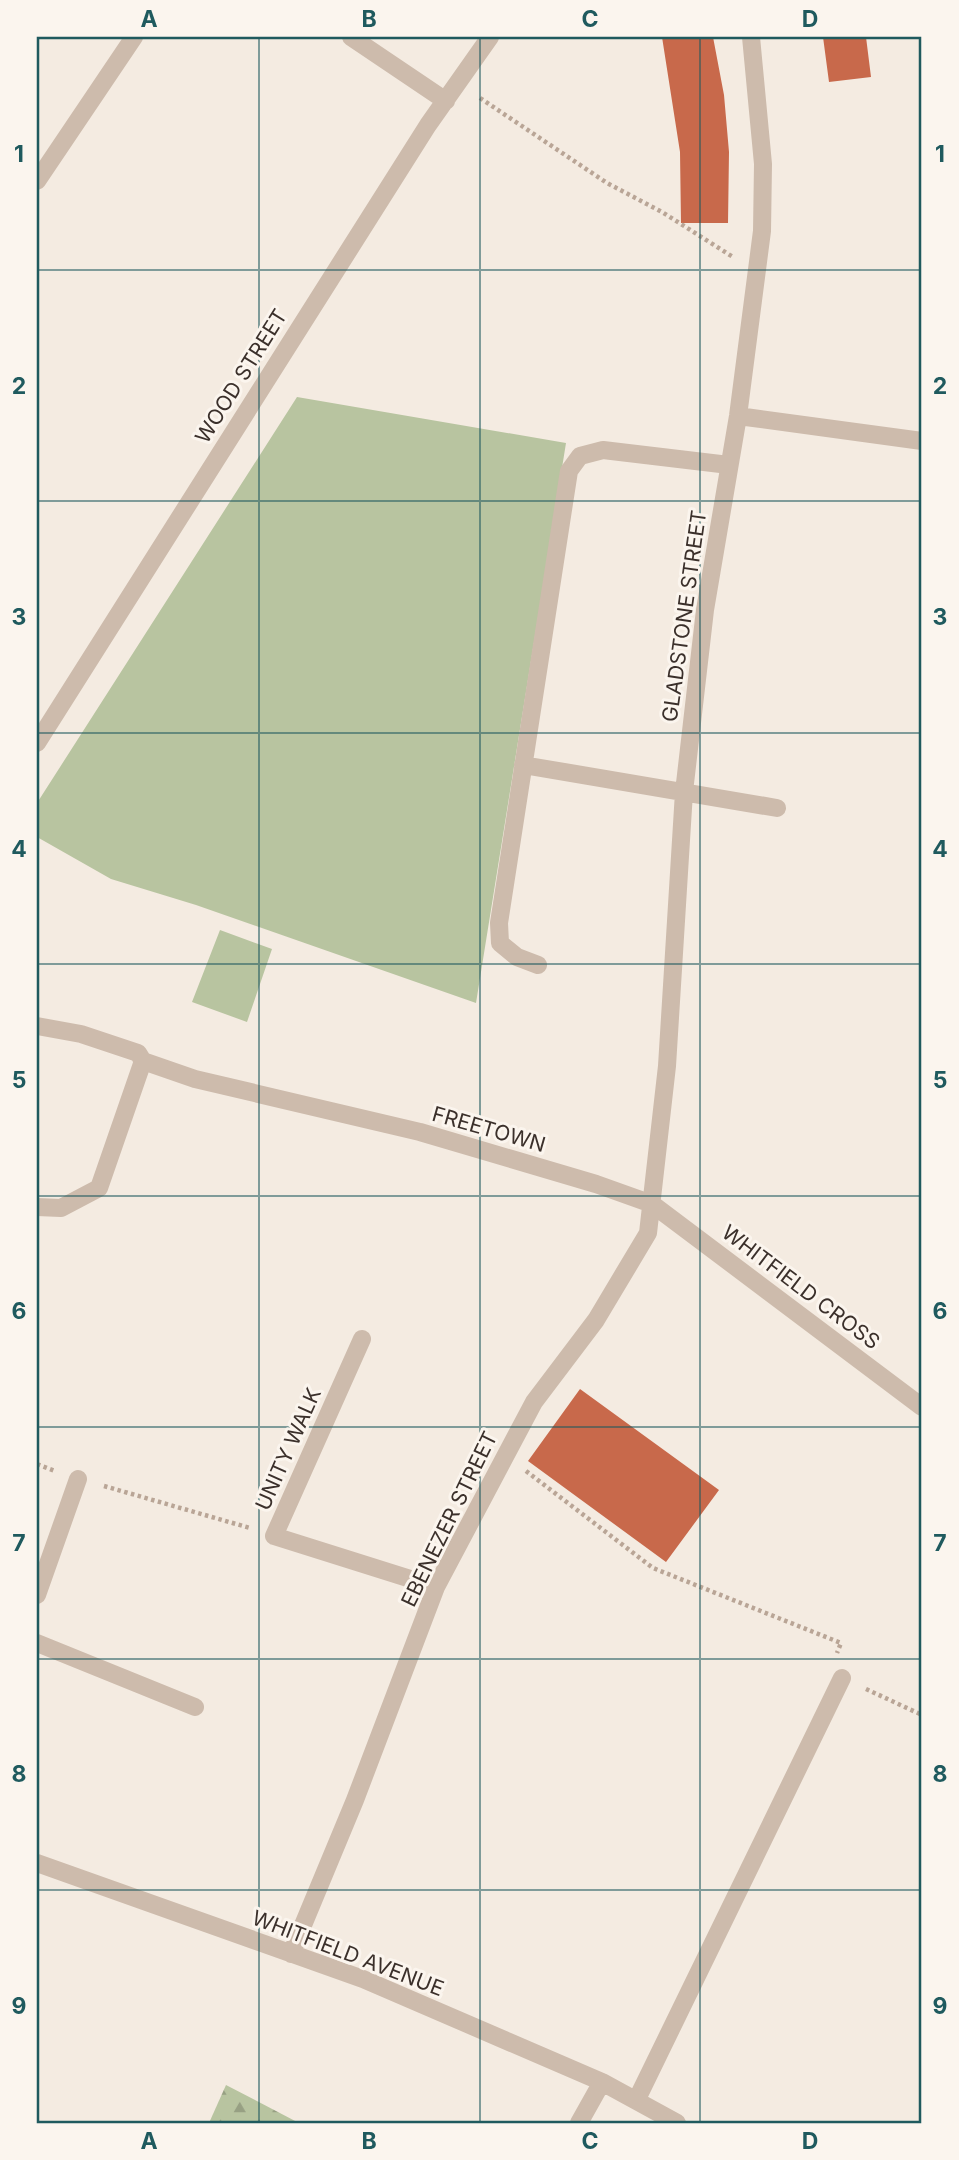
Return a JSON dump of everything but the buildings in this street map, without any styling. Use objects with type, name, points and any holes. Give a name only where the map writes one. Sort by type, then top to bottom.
[{"type":"street","points":[[37,181],[134,37]]},
{"type":"street","points":[[351,37],[446,102]]},
{"type":"street","name":"WOOD STREET","points":[[37,743],[349,248],[490,37]]},
{"type":"street","name":"GLADSTONE STREET","points":[[652,1204],[667,1066],[684,792],[705,610],[738,416],[762,231],[763,164],[751,37]]},
{"type":"street","points":[[738,416],[922,441]]},
{"type":"street","points":[[538,965],[517,957],[500,943],[499,923],[569,471],[580,456],[603,450],[729,465]]},
{"type":"street","points":[[523,765],[777,808]]},
{"type":"street","points":[[37,1026],[81,1034],[138,1053],[143,1061],[99,1188],[61,1208],[37,1207]]},
{"type":"street","name":"FREETOWN","points":[[143,1061],[195,1079],[420,1132],[596,1184],[652,1204]]},
{"type":"street","name":"WHITFIELD CROSS","points":[[652,1204],[922,1407]]},
{"type":"street","name":"EBENEZER STREET","points":[[291,1954],[355,1800],[436,1587],[534,1402],[596,1320],[648,1233],[652,1204]]},
{"type":"street","name":"UNITY WALK","points":[[362,1339],[274,1536],[436,1587]]},
{"type":"street","points":[[37,1595],[78,1479]]},
{"type":"street","points":[[37,1643],[195,1707]]},
{"type":"street","points":[[636,2099],[842,1678]]},
{"type":"street","name":"WHITFIELD AVENUE","points":[[37,1863],[363,1979],[602,2082],[677,2123]]},
{"type":"street","points":[[579,2123],[602,2082]]},
{"type":"path","points":[[460,84],[607,183],[662,212],[725,254],[757,266]]},
{"type":"path","points":[[506,1456],[653,1568],[841,1643],[829,1672],[922,1715]]},
{"type":"path","points":[[78,1479],[159,1500],[274,1536]]},
{"type":"green space","points":[[297,397],[566,443],[476,1003],[196,905],[111,879],[37,837],[37,803]]},
{"type":"green space","points":[[220,930],[272,949],[247,1022],[192,1002]]},
{"type":"green space","points":[[226,2085],[299,2123],[209,2123]]}]
